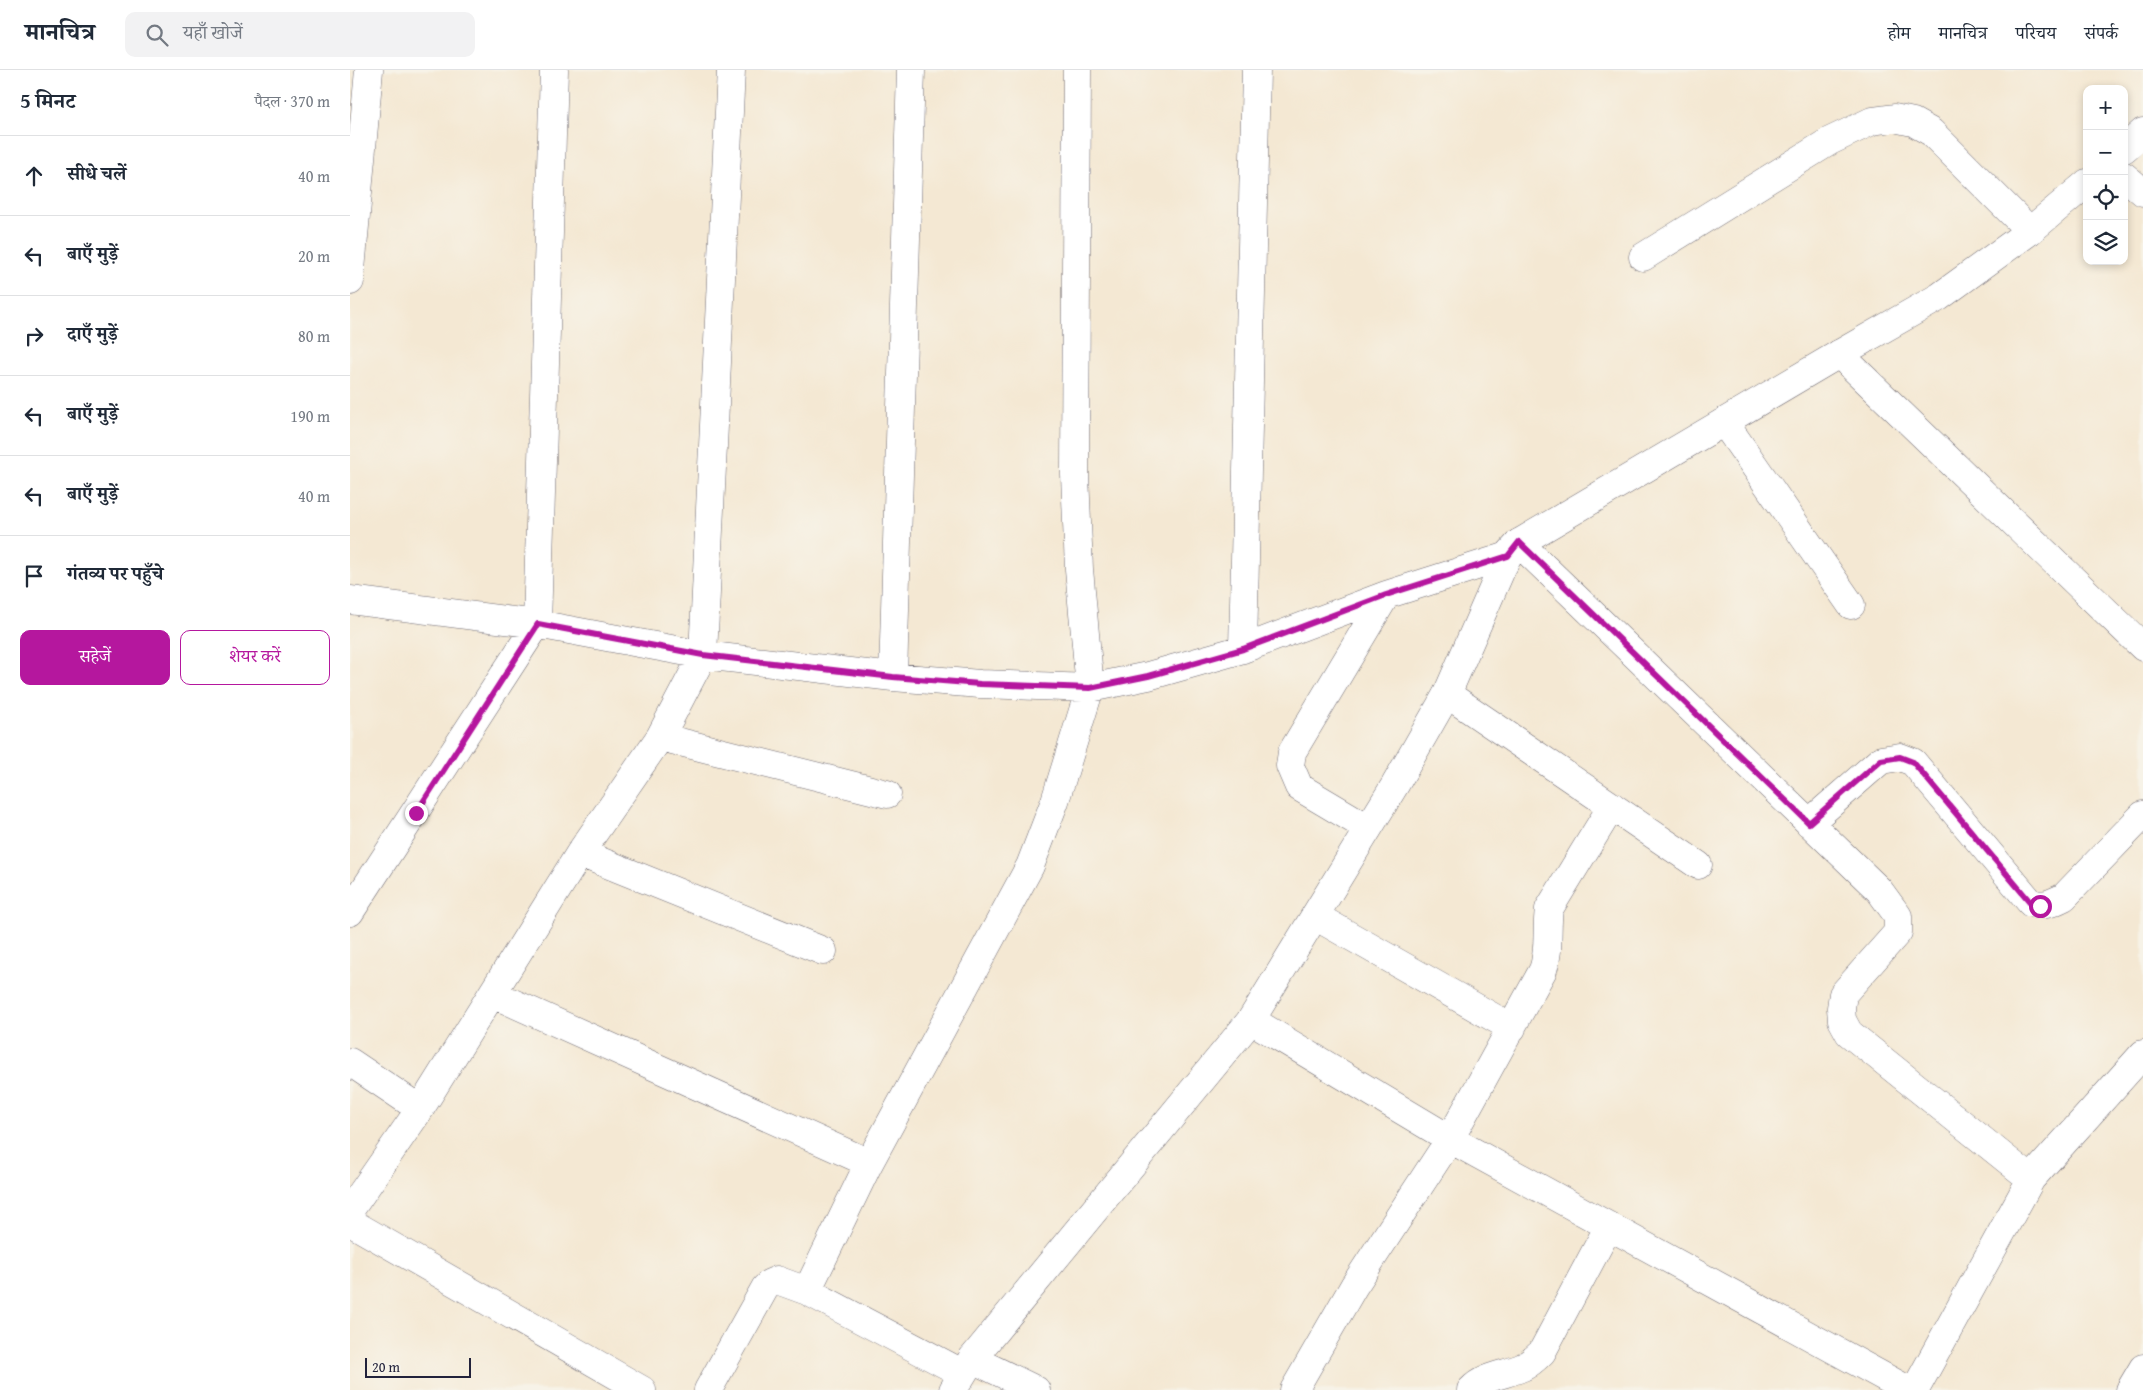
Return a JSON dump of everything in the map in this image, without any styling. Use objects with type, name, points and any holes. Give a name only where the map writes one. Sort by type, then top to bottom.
[{"type":"street","points":[[350,281],[369,70]]},
{"type":"street","points":[[350,912],[538,624],[554,70]]},
{"type":"street","points":[[350,1210],[420,1109],[580,853],[660,737],[703,655],[731,70]]},
{"type":"street","points":[[893,677],[911,70]]},
{"type":"street","points":[[807,1291],[870,1163],[1030,866],[1055,801],[1090,688],[1079,569],[1075,474],[1077,70]]},
{"type":"street","points":[[1243,649],[1256,70]]},
{"type":"street","points":[[1643,257],[1830,141],[1872,121],[1894,118],[1913,122],[1931,132],[2030,231]]},
{"type":"street","points":[[2128,145],[2143,132]]},
{"type":"street","points":[[2128,179],[2143,192]]},
{"type":"street","points":[[350,600],[538,624],[703,655],[893,677],[980,684],[1090,688],[1148,676],[1243,649],[1513,549],[1724,422],[1939,297],[2030,231],[2083,186]]},
{"type":"street","points":[[1839,354],[2143,647]]},
{"type":"street","points":[[1724,422],[1851,605]]},
{"type":"street","points":[[962,1374],[1251,1020],[1395,784],[1447,694],[1513,549]]},
{"type":"street","points":[[1513,549],[1879,890],[1898,916],[1898,932],[1843,994],[1842,1020],[1849,1032],[2031,1179]]},
{"type":"street","points":[[1368,828],[1299,787],[1290,766],[1292,752],[1386,595]]},
{"type":"street","points":[[1447,694],[1698,865]]},
{"type":"street","points":[[660,737],[887,794]]},
{"type":"street","points":[[1809,823],[1881,760],[1900,757],[1913,762],[2031,903],[2040,906],[2052,904],[2064,898],[2143,815]]},
{"type":"street","points":[[1294,1390],[1354,1286],[1450,1139],[1512,1028],[1548,958],[1547,923],[1550,909],[1612,806]]},
{"type":"street","points":[[580,853],[823,950]]},
{"type":"street","points":[[1315,916],[1512,1028]]},
{"type":"street","points":[[493,994],[870,1163]]},
{"type":"street","points":[[1251,1020],[1450,1139],[1908,1390]]},
{"type":"street","points":[[1915,1390],[2031,1179],[2143,1054]]},
{"type":"street","points":[[350,1062],[420,1109]]},
{"type":"street","points":[[350,1222],[642,1390]]},
{"type":"street","points":[[1472,1390],[1484,1380],[1521,1368],[1532,1362],[1542,1352],[1609,1226]]},
{"type":"street","points":[[708,1390],[770,1283],[777,1280],[807,1291],[962,1374],[1036,1390]]},
{"type":"street","points":[[2130,1390],[2143,1368]]},
{"type":"route","points":[[416,813],[538,624],[703,655],[893,677],[980,684],[1090,688],[1148,676],[1243,649],[1386,595],[1508,556],[1519,542],[1809,823],[1881,760],[1890,757],[1900,757],[1913,762],[2031,903],[2040,906]]}]
